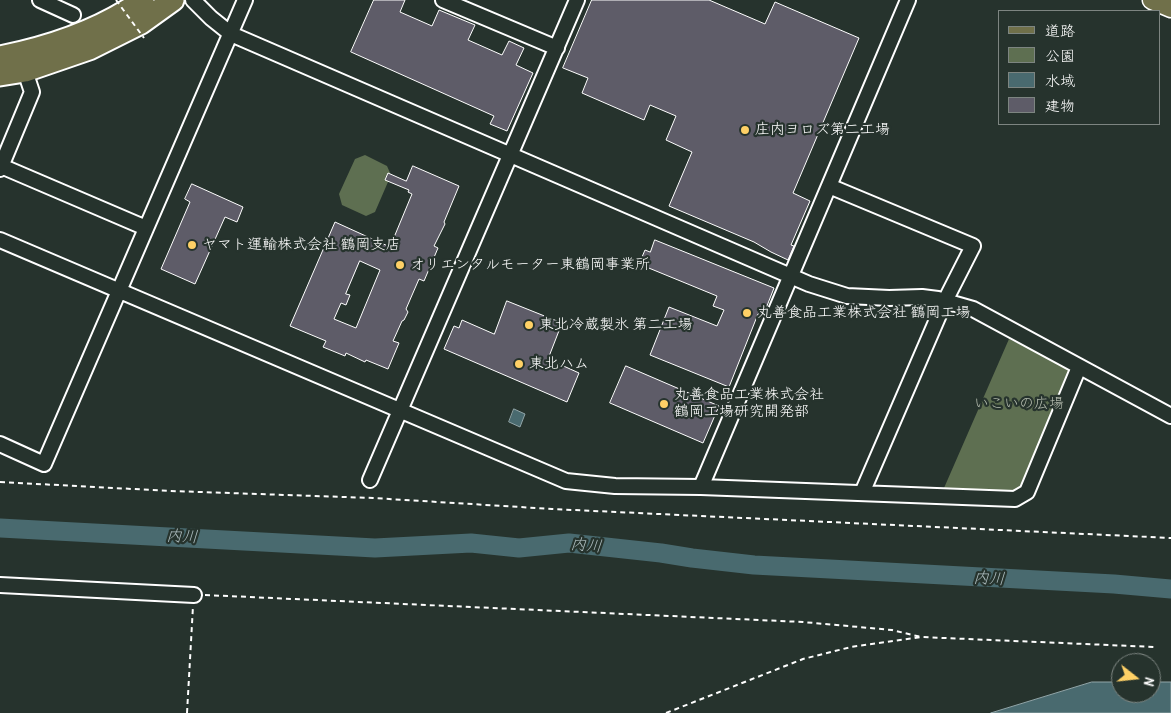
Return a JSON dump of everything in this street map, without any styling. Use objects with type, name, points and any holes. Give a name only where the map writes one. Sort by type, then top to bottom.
[{"type":"highway","points":[[0,57],[27,51],[78,35],[128,11],[143,0]]},
{"type":"highway","points":[[0,75],[25,71],[89,50],[141,23],[173,0]]},
{"type":"main road","points":[[1152,0],[1171,8]]},
{"type":"street","points":[[40,0],[73,15]]},
{"type":"street","points":[[193,0],[231,34],[809,284],[847,296],[889,298],[922,296],[945,300],[979,312],[1171,416]]},
{"type":"street","points":[[0,444],[44,464],[245,0]]},
{"type":"street","points":[[443,0],[556,48]]},
{"type":"street","points":[[370,480],[401,412],[577,0]]},
{"type":"street","points":[[701,487],[908,0]]},
{"type":"street","points":[[25,71],[32,92],[1,167],[146,228]]},
{"type":"street","points":[[829,186],[973,246],[945,300],[862,493]]},
{"type":"street","points":[[0,240],[566,481],[615,486],[701,487],[1004,499],[1022,496],[1027,492],[1079,367]]},
{"type":"street","points":[[0,585],[194,595]]},
{"type":"path","points":[[116,0],[144,38]]},
{"type":"path","points":[[0,482],[373,498],[552,509],[1171,538]]},
{"type":"path","points":[[187,713],[194,595],[803,622],[892,630],[921,637]]},
{"type":"path","points":[[666,713],[803,659],[851,647],[921,637],[1156,647]]},
{"type":"green space","points":[[365,155],[387,166],[391,175],[375,212],[366,216],[342,205],[339,194],[355,159]]},
{"type":"green space","name":"いこいの広場","points":[[1009,339],[1072,369],[1019,491],[944,488]]},
{"type":"water","points":[[514,409],[525,414],[520,427],[509,422]]},
{"type":"water","points":[[1092,682],[1111,682],[1111,703],[1161,703],[1161,682],[1171,682],[1171,713],[991,713]]},
{"type":"building","points":[[374,0],[405,0],[400,12],[432,26],[439,10],[475,25],[468,40],[502,55],[509,41],[524,48],[516,65],[533,73],[507,131],[490,124],[494,116],[351,52]]},
{"type":"building","name":"庄内ヨロズ第二工場","points":[[592,0],[709,0],[765,24],[775,2],[859,38],[793,193],[810,201],[791,245],[794,246],[788,260],[754,242],[669,206],[692,152],[666,140],[676,116],[650,105],[644,120],[582,93],[588,78],[563,68]]},
{"type":"building","name":"オリエンタルモーター東鶴岡事業所","points":[[413,166],[459,186],[444,222],[445,224],[434,246],[438,248],[424,281],[419,279],[406,309],[408,312],[393,341],[399,343],[388,369],[366,360],[365,362],[346,353],[345,356],[323,347],[326,341],[290,326],[335,222],[390,247],[412,194],[408,192],[409,190],[385,180],[388,173],[406,181]],"holes":[[[360,261],[380,270],[356,328],[334,319],[341,303],[346,305],[350,295],[346,294]]]},
{"type":"building","name":"ヤマト運輸株式会社 鶴岡支店","points":[[192,184],[243,207],[237,222],[225,217],[195,284],[161,269],[190,202],[185,199]]},
{"type":"building","name":"丸善食品工業株式会社 鶴岡工場","points":[[655,240],[774,288],[763,316],[758,314],[729,387],[650,355],[669,307],[717,326],[724,310],[713,306],[717,296],[639,264],[645,250],[650,252]]},
{"type":"building","name":"東北ハム","points":[[507,301],[562,323],[548,359],[579,373],[567,402],[444,349],[454,326],[459,328],[462,320],[494,334]]},
{"type":"building","name":"丸善食品工業株式会社 鶴岡工場研究開発部","points":[[626,366],[719,406],[703,443],[610,403]]},
{"type":"waterway","name":"内川","points":[[0,528],[375,548],[471,543],[519,548],[569,543],[754,565],[1114,584],[1171,589]]},
{"type":"place","name":"庄内ヨロズ第二工場","points":[[745,130]]},
{"type":"place","name":"ヤマト運輸株式会社 鶴岡支店","points":[[192,245]]},
{"type":"place","name":"オリエンタルモーター東鶴岡事業所","points":[[400,265]]},
{"type":"place","name":"丸善食品工業株式会社 鶴岡工場","points":[[747,313]]},
{"type":"place","name":"東北冷蔵製氷 第二工場","points":[[529,325]]},
{"type":"place","name":"東北ハム","points":[[519,364]]},
{"type":"place","name":"丸善食品工業株式会社 鶴岡工場研究開発部","points":[[664,404]]}]
